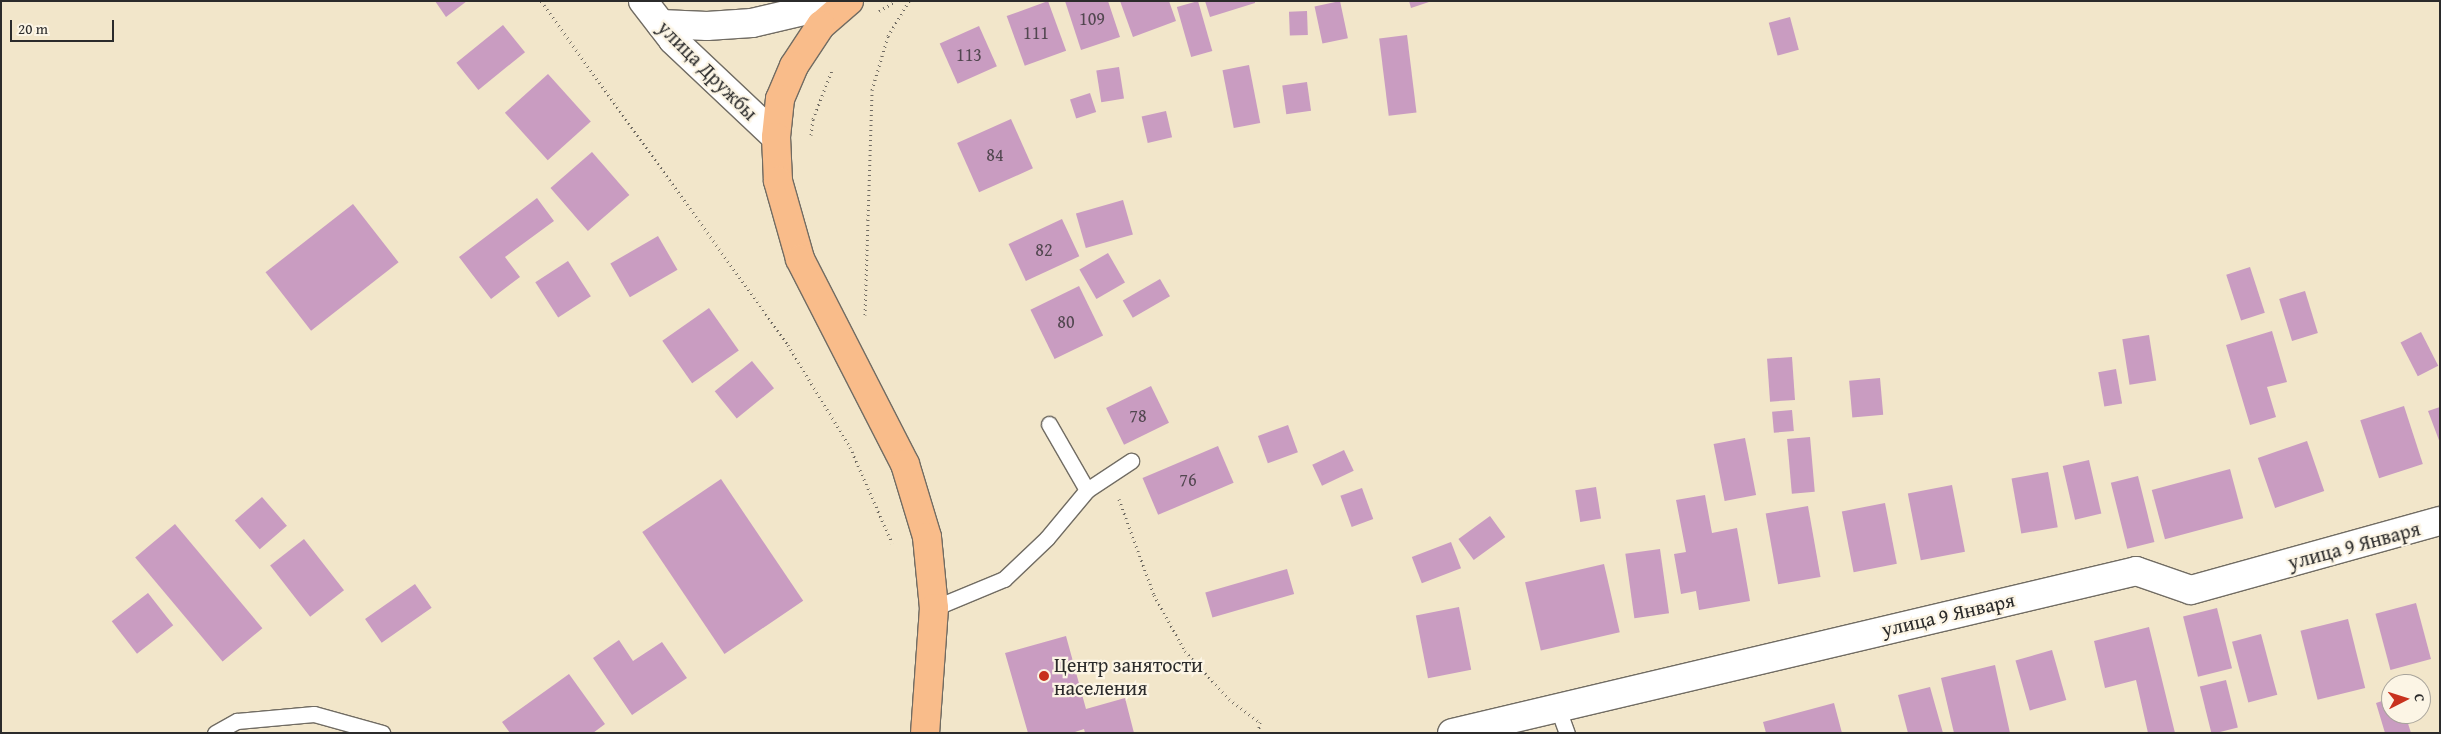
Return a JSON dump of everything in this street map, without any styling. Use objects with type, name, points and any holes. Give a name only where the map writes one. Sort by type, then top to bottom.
[{"type":"main road","points":[[848,1],[821,25],[794,66],[780,99],[776,138],[778,181],[800,259],[905,464],[927,537],[934,608],[925,733]]},
{"type":"street","name":"улица Дружбы","points":[[643,1],[673,40],[776,138]]},
{"type":"street","points":[[661,24],[707,26],[752,23],[848,1]]},
{"type":"street","name":"улица 9 Января","points":[[1452,733],[1557,706],[2136,571],[2192,590],[2440,521]]},
{"type":"lane","points":[[1049,424],[1087,490]]},
{"type":"lane","points":[[934,608],[1004,578],[1047,538],[1087,490],[1131,461]]},
{"type":"lane","points":[[1557,706],[1566,733]]},
{"type":"lane","points":[[215,733],[237,721],[314,714],[382,733]]},
{"type":"path","points":[[541,1],[788,345],[850,447],[892,543]]},
{"type":"path","points":[[865,317],[872,90],[888,36],[909,1]]},
{"type":"path","points":[[1110,475],[1154,595],[1185,651],[1229,699],[1260,722],[1258,733]]},
{"type":"building","points":[[435,1],[467,1],[446,17]]},
{"type":"building","points":[[1048,1],[1066,51],[1025,66],[1007,16]]},
{"type":"building","points":[[1065,1],[1108,1],[1120,37],[1081,50]]},
{"type":"building","points":[[1120,1],[1169,1],[1176,21],[1133,37]]},
{"type":"building","points":[[1198,1],[1212,51],[1191,57],[1177,7]]},
{"type":"building","points":[[1205,1],[1255,1],[1255,3],[1210,17]]},
{"type":"building","points":[[1340,1],[1348,38],[1322,44],[1315,6]]},
{"type":"building","points":[[1409,1],[1429,1],[1429,2],[1411,8]]},
{"type":"building","points":[[1307,11],[1308,35],[1290,36],[1289,12]]},
{"type":"building","points":[[1790,17],[1799,50],[1778,56],[1769,23]]},
{"type":"building","points":[[503,25],[525,52],[478,90],[456,63]]},
{"type":"building","points":[[979,26],[997,66],[958,84],[940,43]]},
{"type":"building","points":[[1407,35],[1417,112],[1389,116],[1379,38]]},
{"type":"building","points":[[1249,65],[1260,123],[1234,128],[1222,70]]},
{"type":"building","points":[[1119,67],[1124,99],[1101,102],[1096,71]]},
{"type":"building","points":[[548,74],[591,122],[548,160],[505,113]]},
{"type":"building","points":[[1307,82],[1311,111],[1286,114],[1282,85]]},
{"type":"building","points":[[1090,93],[1096,112],[1076,119],[1070,99]]},
{"type":"building","points":[[1166,111],[1172,137],[1148,143],[1142,117]]},
{"type":"building","points":[[1011,119],[1033,168],[979,192],[957,143]]},
{"type":"building","points":[[592,152],[629,195],[588,231],[550,188]]},
{"type":"building","points":[[537,198],[554,221],[505,257],[520,277],[491,299],[459,257]]},
{"type":"building","points":[[1123,200],[1133,235],[1086,248],[1076,214]]},
{"type":"building","points":[[353,204],[399,262],[311,331],[266,272]]},
{"type":"building","points":[[1062,219],[1079,256],[1026,281],[1009,244]]},
{"type":"building","points":[[658,236],[678,270],[630,297],[610,264]]},
{"type":"building","points":[[1108,253],[1125,282],[1096,299],[1079,270]]},
{"type":"building","points":[[568,261],[591,296],[558,317],[535,282]]},
{"type":"building","points":[[2250,267],[2265,313],[2241,320],[2226,275]]},
{"type":"building","points":[[1160,279],[1170,296],[1133,318],[1123,301]]},
{"type":"building","points":[[1079,286],[1103,335],[1055,359],[1030,310]]},
{"type":"building","points":[[2305,291],[2318,333],[2292,341],[2279,299]]},
{"type":"building","points":[[709,308],[739,351],[692,383],[662,341]]},
{"type":"building","points":[[2272,331],[2287,382],[2267,387],[2276,417],[2250,425],[2226,345]]},
{"type":"building","points":[[2421,332],[2438,366],[2418,376],[2401,342]]},
{"type":"building","points":[[2149,335],[2156,380],[2130,385],[2122,339]]},
{"type":"building","points":[[1792,357],[1795,400],[1770,402],[1767,359]]},
{"type":"building","points":[[752,361],[774,388],[737,418],[715,391]]},
{"type":"building","points":[[2116,369],[2122,403],[2104,407],[2098,372]]},
{"type":"building","points":[[1880,378],[1883,415],[1852,418],[1849,381]]},
{"type":"building","points":[[1151,386],[1169,423],[1124,445],[1106,408]]},
{"type":"building","points":[[2404,406],[2423,464],[2379,478],[2360,420]]},
{"type":"building","points":[[2440,407],[2440,443],[2428,411]]},
{"type":"building","points":[[1792,410],[1794,431],[1774,433],[1772,412]]},
{"type":"building","points":[[1288,425],[1298,452],[1268,463],[1258,436]]},
{"type":"building","points":[[1810,437],[1815,492],[1792,494],[1787,439]]},
{"type":"building","points":[[1745,438],[1756,495],[1725,501],[1714,444]]},
{"type":"building","points":[[2307,441],[2324,491],[2275,508],[2258,458]]},
{"type":"building","points":[[1218,446],[1234,483],[1158,515],[1143,478]]},
{"type":"building","points":[[1344,450],[1354,471],[1322,486],[1312,465]]},
{"type":"building","points":[[2089,460],[2101,514],[2075,520],[2063,466]]},
{"type":"building","points":[[2230,469],[2243,518],[2165,539],[2152,490]]},
{"type":"building","points":[[2048,472],[2058,527],[2021,534],[2012,478]]},
{"type":"building","points":[[2138,476],[2154,542],[2127,549],[2111,483]]},
{"type":"building","points":[[721,479],[803,601],[724,654],[642,532]]},
{"type":"building","points":[[1952,485],[1965,552],[1921,560],[1908,494]]},
{"type":"building","points":[[1596,487],[1601,519],[1580,522],[1575,490]]},
{"type":"building","points":[[1362,488],[1373,519],[1352,527],[1340,496]]},
{"type":"building","points":[[1705,495],[1712,533],[1737,528],[1750,601],[1699,610],[1696,591],[1681,594],[1674,554],[1686,552],[1676,500]]},
{"type":"building","points":[[262,497],[287,526],[260,549],[235,521]]},
{"type":"building","points":[[1885,503],[1897,564],[1854,572],[1842,511]]},
{"type":"building","points":[[1808,506],[1821,577],[1778,584],[1766,513]]},
{"type":"building","points":[[1490,516],[1505,537],[1474,560],[1458,539]]},
{"type":"building","points":[[175,524],[262,628],[223,662],[135,557]]},
{"type":"building","points":[[304,539],[344,590],[310,617],[270,565]]},
{"type":"building","points":[[1451,542],[1461,568],[1422,583],[1412,557]]},
{"type":"building","points":[[1660,549],[1669,613],[1634,618],[1625,554]]},
{"type":"building","points":[[1604,564],[1620,632],[1541,650],[1525,582]]},
{"type":"building","points":[[1287,569],[1294,594],[1212,617],[1205,592]]},
{"type":"building","points":[[415,584],[432,608],[382,643],[365,619]]},
{"type":"building","points":[[148,593],[173,625],[137,654],[112,621]]},
{"type":"building","points":[[2416,603],[2431,659],[2390,670],[2375,614]]},
{"type":"building","points":[[1459,607],[1471,670],[1428,678],[1416,615]]},
{"type":"building","points":[[2217,608],[2232,668],[2198,677],[2183,616]]},
{"type":"building","points":[[2348,619],[2365,688],[2318,700],[2300,631]]},
{"type":"building","points":[[2149,627],[2175,733],[2148,733],[2136,680],[2105,688],[2094,641]]},
{"type":"building","points":[[2261,634],[2277,695],[2248,703],[2232,642]]},
{"type":"building","name":"Центр занятости населения","points":[[1066,636],[1086,709],[1125,698],[1134,733],[1085,733],[1084,729],[1072,733],[1028,733],[1005,653]]},
{"type":"building","points":[[619,640],[633,661],[662,642],[687,678],[632,715],[593,658]]},
{"type":"building","points":[[2052,650],[2066,700],[2030,710],[2015,660]]},
{"type":"building","points":[[1995,665],[2010,733],[1954,733],[1941,678]]},
{"type":"building","points":[[569,674],[605,724],[593,733],[510,733],[502,722]]},
{"type":"building","points":[[2226,680],[2238,728],[2211,733],[2200,687]]},
{"type":"building","points":[[1930,687],[1943,733],[1908,733],[1898,695]]},
{"type":"building","points":[[2381,701],[2381,720],[2376,703]]},
{"type":"building","points":[[1834,703],[1842,733],[1766,733],[1763,722]]},
{"type":"building","points":[[2382,724],[2408,724],[2411,733],[2385,733]]},
{"type":"place","name":"Центр занятости населения","points":[[1044,676]]}]
